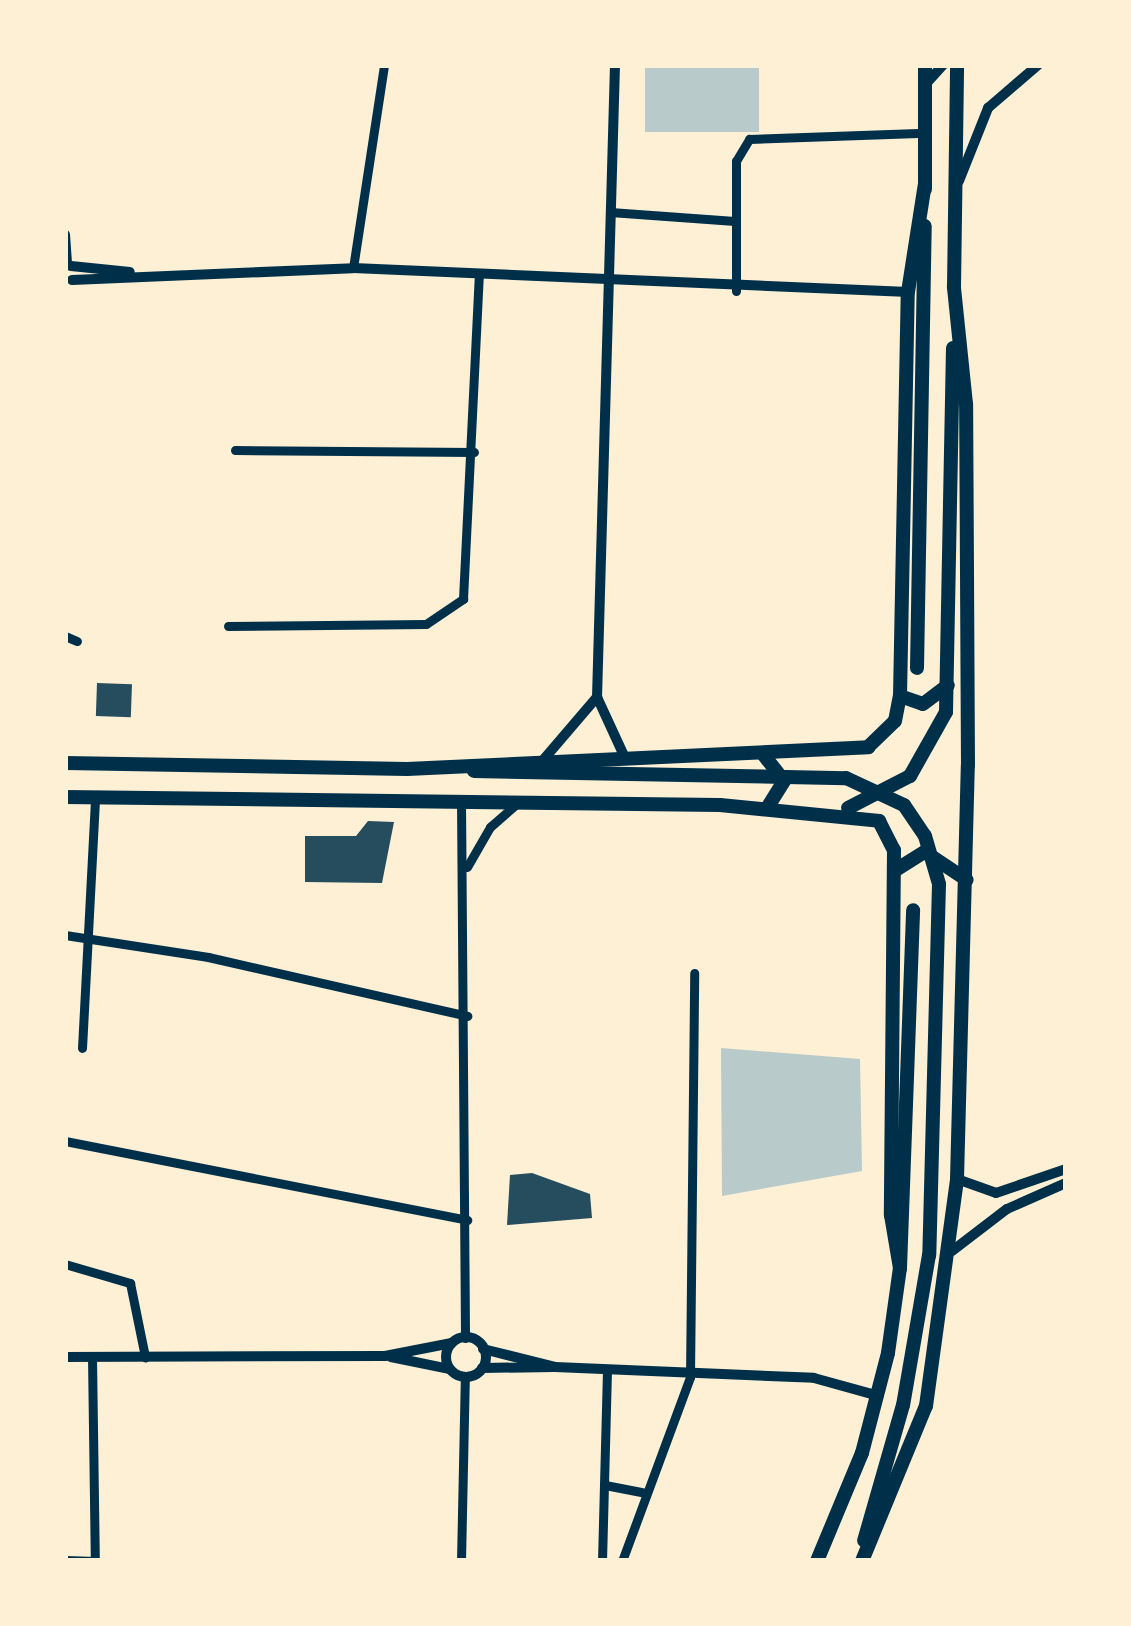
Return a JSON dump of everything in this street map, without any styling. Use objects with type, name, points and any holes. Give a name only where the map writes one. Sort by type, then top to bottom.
[{"type":"main road","points":[[917,668],[925,65]]},
{"type":"main road","points":[[65,797],[461,800],[837,810],[871,803],[910,776],[932,744],[948,684],[957,65]]},
{"type":"main road","points":[[407,769],[544,759],[763,754],[868,747],[895,721],[900,696],[908,292],[925,184]]},
{"type":"main road","points":[[860,1561],[926,1406],[952,1250],[966,880],[966,404],[954,288]]},
{"type":"main road","points":[[900,696],[923,704],[948,684]]},
{"type":"main road","points":[[763,754],[784,781],[768,807]]},
{"type":"main road","points":[[65,763],[846,778],[904,805],[925,836],[938,884],[929,1255],[903,1405],[860,1561]]},
{"type":"main road","points":[[837,810],[888,830],[894,870],[891,1215],[900,1268]]},
{"type":"main road","points":[[894,870],[925,852],[966,880]]},
{"type":"main road","points":[[818,1561],[880,1397],[900,1268],[913,910]]},
{"type":"street","points":[[353,268],[384,65]]},
{"type":"street","points":[[615,65],[597,697],[626,758]]},
{"type":"street","points":[[925,85],[942,65]]},
{"type":"street","points":[[956,186],[988,108],[1038,65]]},
{"type":"street","points":[[736,291],[736,161],[749,139],[925,133]]},
{"type":"street","points":[[610,212],[735,222]]},
{"type":"street","points":[[65,234],[68,284],[141,274],[353,268],[736,291],[908,292]]},
{"type":"street","points":[[67,262],[141,274]]},
{"type":"street","points":[[228,626],[440,622],[469,580],[479,273]]},
{"type":"street","points":[[235,450],[474,452]]},
{"type":"street","points":[[65,636],[78,641]]},
{"type":"street","points":[[544,759],[597,697]]},
{"type":"street","points":[[82,1048],[94,798]]},
{"type":"street","points":[[461,800],[466,869],[466,1338]]},
{"type":"street","points":[[466,869],[490,827],[518,803]]},
{"type":"street","points":[[65,935],[467,1016]]},
{"type":"street","points":[[622,1561],[642,1492],[690,1377],[694,973]]},
{"type":"street","points":[[65,1142],[467,1220]]},
{"type":"street","points":[[957,1178],[996,1193],[1066,1169]]},
{"type":"street","points":[[952,1250],[1007,1209],[1066,1184]]},
{"type":"street","points":[[65,1264],[130,1283],[145,1358]]},
{"type":"street","points":[[65,1357],[385,1356],[466,1338]]},
{"type":"street","points":[[466,1338],[483,1349],[555,1367]]},
{"type":"street","points":[[450,1369],[452,1343]]},
{"type":"street","points":[[482,1368],[483,1349]]},
{"type":"street","points":[[65,1560],[95,1561],[92,1356]]},
{"type":"street","points":[[385,1356],[450,1369],[465,1377]]},
{"type":"street","points":[[465,1377],[482,1368],[555,1367],[690,1377],[814,1378],[880,1397]]},
{"type":"street","points":[[602,1561],[607,1370]]},
{"type":"street","points":[[461,1561],[465,1377]]},
{"type":"street","points":[[604,1486],[642,1492]]},
{"type":"shaded area","points":[[645,65],[759,65],[759,132],[645,132]]},
{"type":"shaded area","points":[[721,1048],[860,1059],[862,1171],[722,1196]]},
{"type":"building","points":[[97,683],[132,684],[131,717],[96,716]]},
{"type":"building","points":[[368,821],[394,822],[382,883],[305,882],[305,836],[356,836]]},
{"type":"building","points":[[532,1173],[590,1194],[592,1218],[507,1225],[510,1175]]}]
